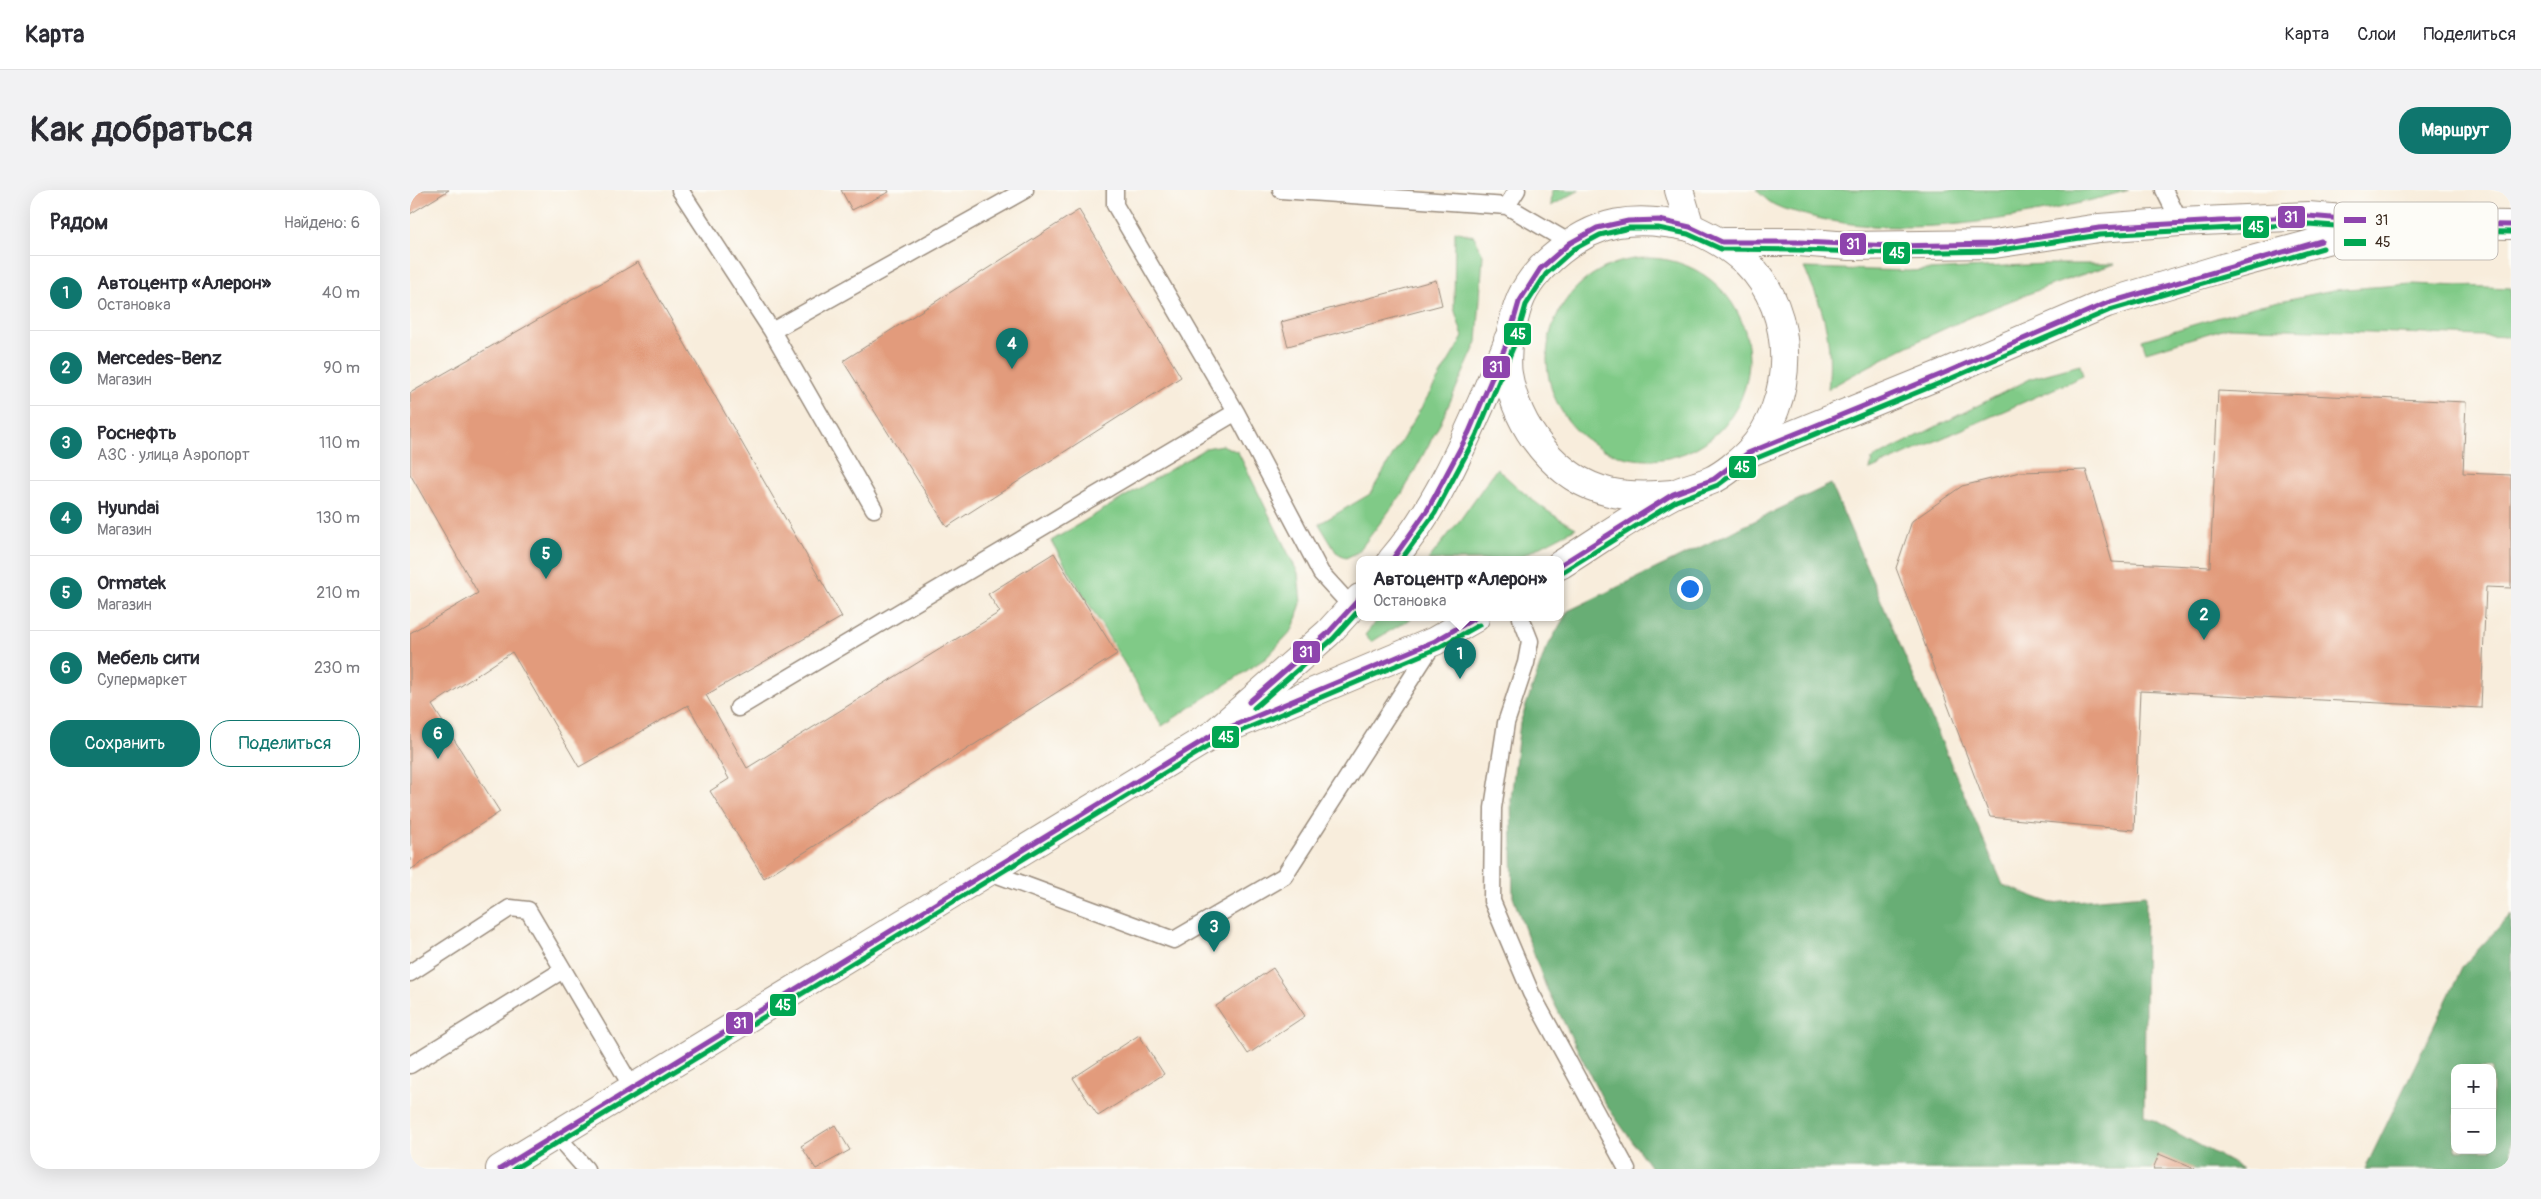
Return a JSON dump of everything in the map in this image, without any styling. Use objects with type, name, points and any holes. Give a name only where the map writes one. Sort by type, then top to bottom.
[{"type":"main road","points":[[1679,190],[1690,227]]},
{"type":"main road","points":[[1722,242],[1799,242],[1849,246],[1994,244],[2099,228],[2308,216],[2334,218]]},
{"type":"main road","points":[[1395,556],[1428,509],[1469,432],[1508,340],[1519,302],[1540,269],[1570,243],[1597,228],[1628,221],[1659,220],[1690,227],[1722,242],[1748,264],[1768,292],[1781,324],[1785,358],[1781,392],[1768,425],[1748,453]]},
{"type":"main road","points":[[2498,225],[2511,225]]},
{"type":"main road","points":[[1564,562],[1673,494],[1714,479],[1748,453],[1942,374],[2107,303],[2226,267],[2334,238]]},
{"type":"main road","points":[[1508,340],[1508,372],[1515,405],[1530,434],[1551,459],[1578,479],[1608,492],[1640,497],[1673,494]]},
{"type":"main road","points":[[1214,734],[1328,633],[1356,602]]},
{"type":"main road","points":[[500,1169],[1214,734],[1435,641],[1470,621]]},
{"type":"lane","points":[[680,190],[772,331],[874,509]]},
{"type":"lane","points":[[772,331],[1025,190]]},
{"type":"lane","points":[[1114,190],[1115,205],[1236,412],[1321,573],[1356,602]]},
{"type":"lane","points":[[1281,190],[1507,206],[1570,243]]},
{"type":"lane","points":[[1507,206],[1517,190]]},
{"type":"lane","points":[[2164,190],[2180,222]]},
{"type":"lane","points":[[738,708],[1236,412]]},
{"type":"lane","points":[[1522,621],[1530,641],[1526,663],[1506,723],[1493,808],[1492,901],[1531,994],[1627,1169]]},
{"type":"lane","points":[[987,872],[1174,940],[1284,876],[1435,641]]},
{"type":"lane","points":[[410,973],[510,908],[528,910],[632,1087]]},
{"type":"lane","points":[[410,1065],[563,970]]},
{"type":"lane","points":[[556,1135],[586,1169]]},
{"type":"green space","points":[[1552,190],[1580,190],[1551,206]]},
{"type":"green space","points":[[1756,190],[2129,190],[2050,210],[2009,218],[1923,227],[1881,226],[1840,222],[1802,214],[1783,209],[1771,203]]},
{"type":"green space","points":[[1455,231],[1474,236],[1483,255],[1477,342],[1441,422],[1402,494],[1358,552],[1346,558],[1336,552],[1319,524],[1370,494],[1463,337],[1454,308]]},
{"type":"green space","points":[[1638,258],[1658,258],[1677,262],[1696,270],[1712,281],[1726,295],[1737,311],[1745,330],[1749,359],[1745,388],[1737,407],[1726,423],[1712,437],[1696,448],[1677,456],[1658,460],[1638,460],[1619,456],[1600,448],[1584,437],[1570,423],[1559,407],[1551,388],[1547,369],[1547,349],[1551,330],[1559,311],[1570,295],[1584,281],[1600,270],[1619,262]]},
{"type":"green space","points":[[2045,264],[2115,264],[2041,289],[1968,318],[1897,351],[1828,389],[1829,357],[1826,327],[1817,298],[1804,268],[1908,271]]},
{"type":"green space","points":[[2412,284],[2511,288],[2511,337],[2229,327],[2146,352],[2142,340],[2260,305],[2333,290]]},
{"type":"green space","points":[[2080,365],[2083,376],[1870,470],[1872,459],[2032,378]]},
{"type":"green space","points":[[1222,445],[1238,452],[1298,573],[1301,603],[1293,629],[1266,658],[1162,726],[1051,541],[1206,448]]},
{"type":"green space","points":[[1497,468],[1534,501],[1576,528],[1522,556],[1431,556],[1460,520]]},
{"type":"green space","points":[[1831,484],[2003,885],[2051,903],[2146,895],[2144,1115],[2243,1169],[1652,1169],[1604,1102],[1546,987],[1513,897],[1511,799],[1520,723],[1545,651],[1564,621],[1568,611]]},
{"type":"green space","points":[[1377,621],[1407,621],[1371,642],[1365,635]]},
{"type":"green space","points":[[2511,914],[2511,1169],[2365,1169],[2463,966]]},
{"type":"building","points":[[410,190],[449,190],[410,214]]},
{"type":"building","points":[[841,190],[888,190],[889,192],[852,210]]},
{"type":"building","points":[[1079,210],[1181,377],[947,527],[843,361]]},
{"type":"building","points":[[638,262],[842,617],[706,695],[747,768],[1000,612],[988,594],[1054,553],[1117,654],[764,878],[710,791],[729,779],[688,705],[579,767],[512,652],[432,705],[500,812],[410,870],[410,633],[478,593],[410,474],[410,393]]},
{"type":"building","points":[[1436,280],[1442,305],[1288,346],[1281,322]]},
{"type":"building","points":[[2218,391],[2466,402],[2463,473],[2511,475],[2511,588],[2486,587],[2481,708],[2140,691],[2134,830],[1990,817],[1896,568],[1912,521],[1962,486],[2020,472],[2086,470],[2112,562],[2210,567]]},
{"type":"building","points":[[1273,968],[1305,1016],[1248,1054],[1216,1006]]},
{"type":"building","points":[[1139,1035],[1164,1074],[1098,1116],[1073,1078]]},
{"type":"building","points":[[835,1125],[850,1150],[816,1169],[801,1146]]},
{"type":"building","points":[[2159,1154],[2195,1169],[2153,1169]]},
{"type":"transit line","name":"31","points":[[1395,556],[1428,509],[1469,432],[1508,340],[1519,302],[1540,269],[1570,243],[1597,228],[1628,221],[1659,220],[1690,227],[1722,242],[1799,242],[1893,246],[1994,244],[2099,228],[2308,216],[2334,218]]},
{"type":"transit line","name":"45","points":[[1404,556],[1435,513],[1476,436],[1515,343],[1526,305],[1546,274],[1574,249],[1600,235],[1629,228],[1658,228],[1688,234],[1721,249],[1893,253],[1994,251],[2100,235],[2308,224],[2334,226]]},
{"type":"transit line","name":"31","points":[[2498,225],[2511,225]]},
{"type":"transit line","name":"45","points":[[2498,232],[2511,232]]},
{"type":"transit line","name":"31","points":[[1564,562],[1673,494],[1714,479],[1748,453],[1942,374],[2107,303],[2321,241]]},
{"type":"transit line","name":"45","points":[[1564,571],[1676,501],[1718,485],[1752,460],[1945,381],[2110,310],[2323,248]]},
{"type":"transit line","name":"31","points":[[1249,702],[1328,633],[1356,602]]},
{"type":"transit line","name":"45","points":[[1254,708],[1333,639],[1356,613]]},
{"type":"transit line","name":"31","points":[[500,1169],[1214,734],[1435,641],[1470,621]]},
{"type":"transit line","name":"45","points":[[514,1169],[1217,741],[1438,648],[1479,625]]},
{"type":"place","name":"Hyundai","points":[[1012,369]]},
{"type":"place","name":"Ormatek","points":[[546,579]]},
{"type":"place","name":"Mercedes-Benz","points":[[2204,640]]},
{"type":"place","name":"Автоцентр «Алерон»","points":[[1460,679]]},
{"type":"place","name":"Мебель сити","points":[[438,759]]},
{"type":"place","name":"Роснефть","points":[[1214,952]]}]
